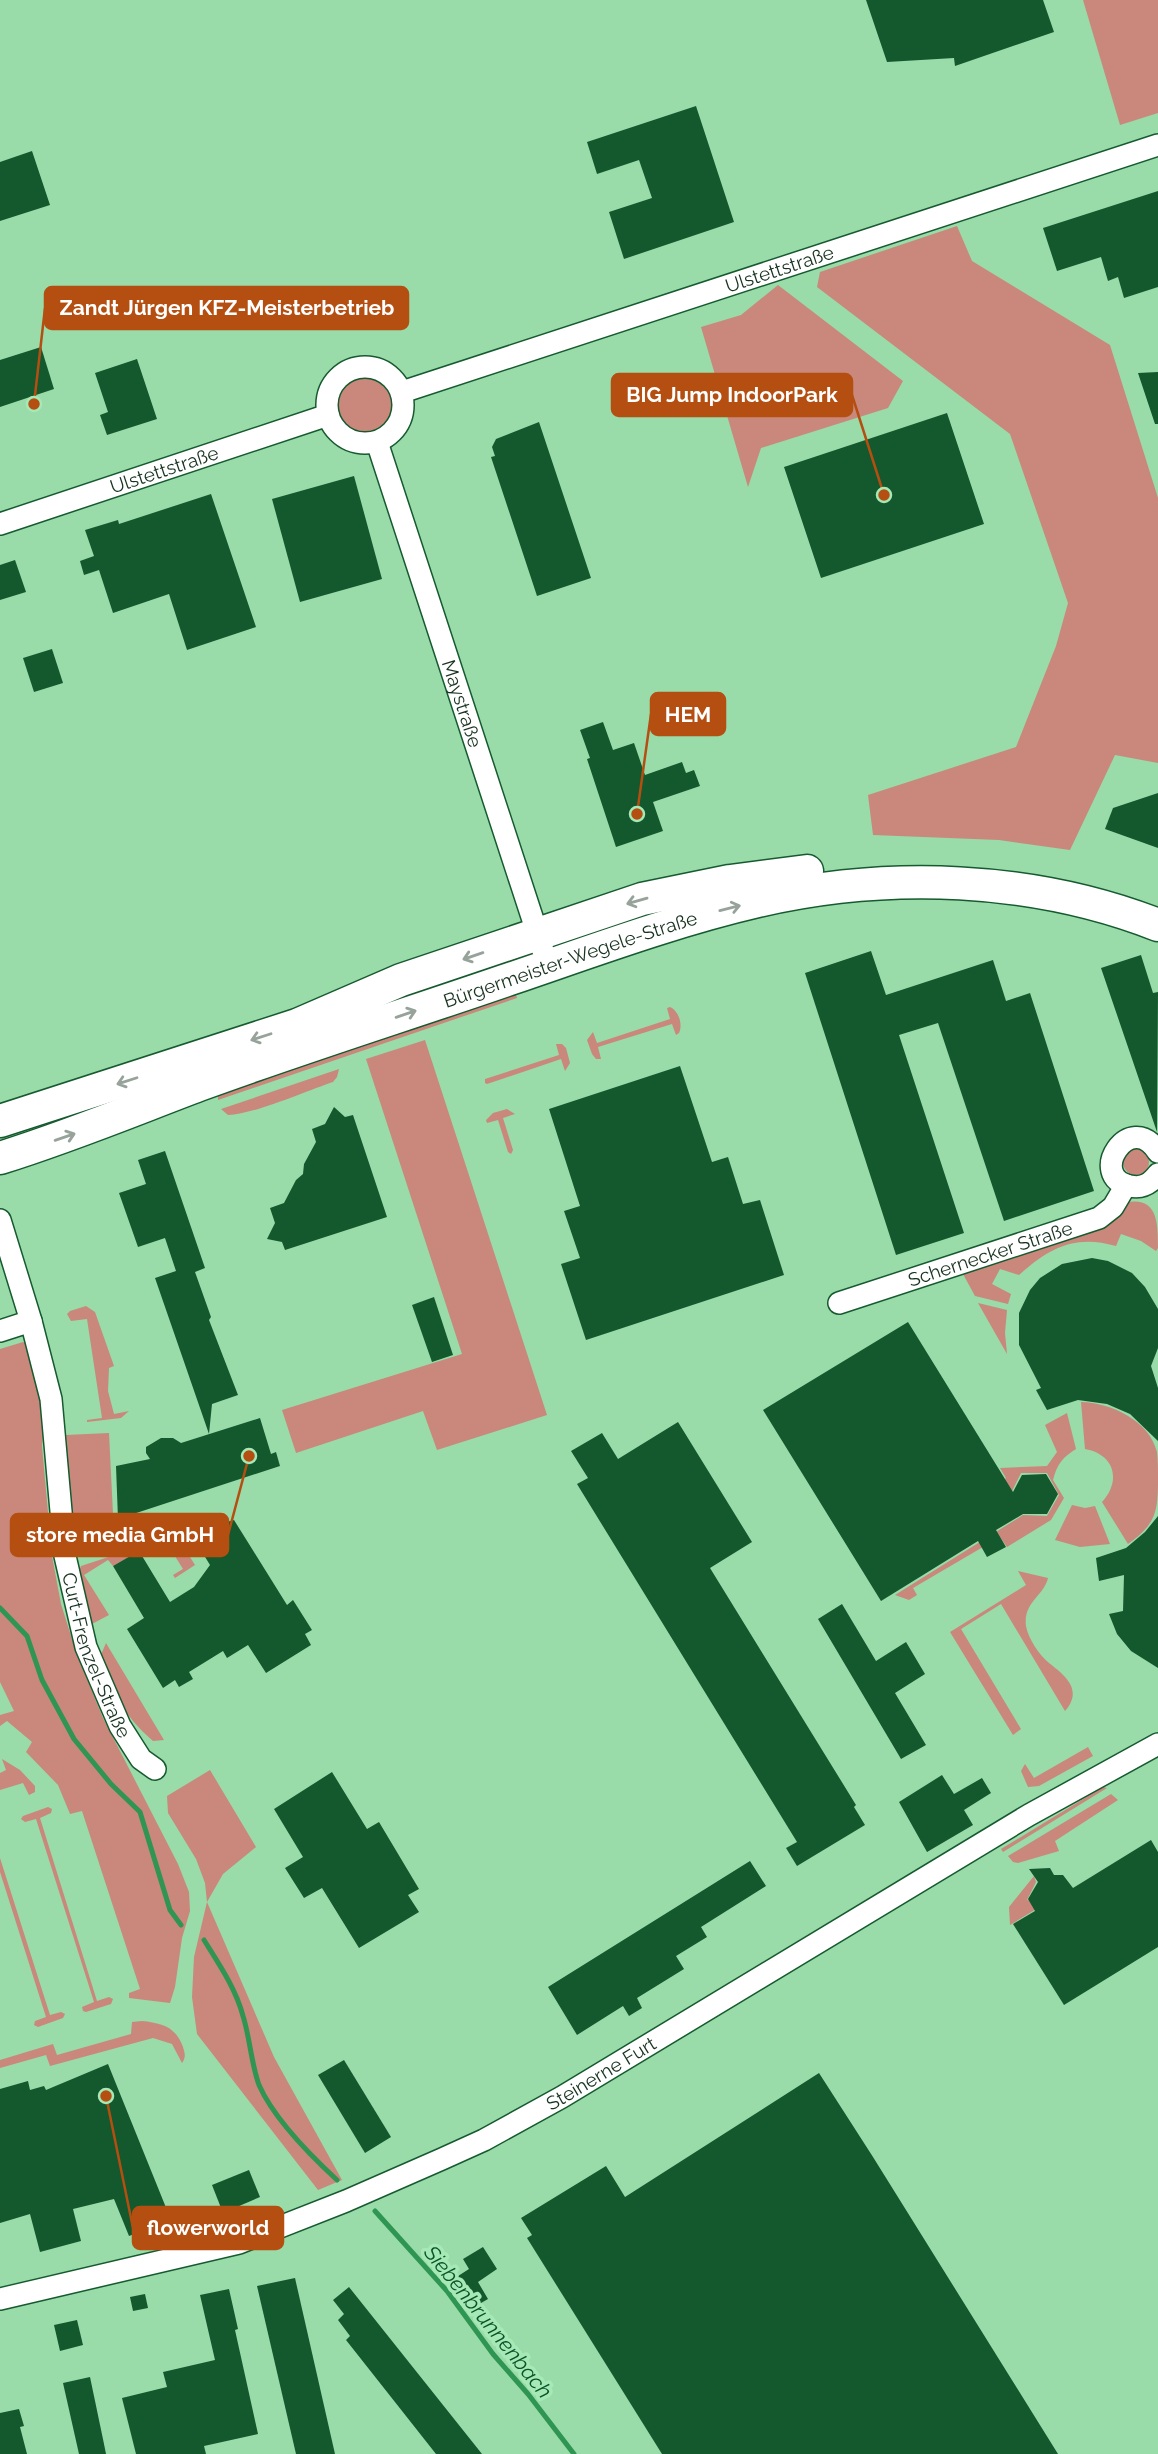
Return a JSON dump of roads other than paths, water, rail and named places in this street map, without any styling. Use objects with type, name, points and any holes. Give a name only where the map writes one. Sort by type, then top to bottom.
[{"type":"main road","name":"Bürgermeister-Wegele-Straße","points":[[0,1121],[298,1025],[401,981],[642,899],[697,887],[865,865],[951,863],[1021,870],[1093,884],[1158,901]]},
{"type":"main road","name":"Bürgermeister-Wegele-Straße","points":[[0,1158],[110,1121],[200,1085],[548,966],[712,912],[761,900],[860,885],[932,883],[1003,887],[1102,906],[1158,925]]},
{"type":"street","name":"Ulstettstraße","points":[[402,392],[1158,145]]},
{"type":"street","points":[[373,367],[385,372],[402,392],[404,404],[397,427],[377,442],[362,444],[347,439],[335,429],[328,415],[326,402],[330,389],[347,370],[373,367]]},
{"type":"street","name":"Ulstettstraße","points":[[0,524],[328,415]]},
{"type":"street","name":"Maystraße","points":[[377,442],[548,966]]},
{"type":"street","points":[[1156,1180],[1140,1187],[1126,1185],[1115,1176],[1112,1169],[1113,1155],[1121,1143],[1129,1139],[1145,1140],[1158,1152]]},
{"type":"street","name":"Schernecker Straße","points":[[839,1303],[1099,1218],[1113,1208],[1126,1185]]},
{"type":"street","name":"Curt-Frenzel-Straße","points":[[0,1220],[31,1321],[51,1399],[65,1556],[86,1647],[120,1726],[141,1759],[155,1769]]},
{"type":"street","points":[[0,1331],[31,1321]]},
{"type":"street","name":"Steinerne Furt","points":[[0,2299],[239,2243],[346,2201],[473,2144],[562,2097],[1029,1815],[1158,1744]]},
{"type":"waterway","name":"Siebenbrunnenbach","points":[[0,1608],[27,1636],[42,1680],[74,1739],[111,1784],[140,1812],[170,1910],[181,1925]]},
{"type":"waterway","name":"Siebenbrunnenbach","points":[[204,1940],[240,2006],[256,2077],[266,2098],[294,2136],[337,2180]]},
{"type":"waterway","name":"Siebenbrunnenbach","points":[[375,2211],[447,2291],[493,2354],[574,2454]]},
{"type":"place","name":"Zandt Jürgen KFZ-Meisterbetrieb","points":[[34,404]]},
{"type":"place","name":"BIG Jump IndoorPark","points":[[884,495]]},
{"type":"place","name":"HEM","points":[[637,814]]},
{"type":"place","name":"store media GmbH","points":[[249,1456]]},
{"type":"place","name":"flowerworld","points":[[106,2096]]}]
